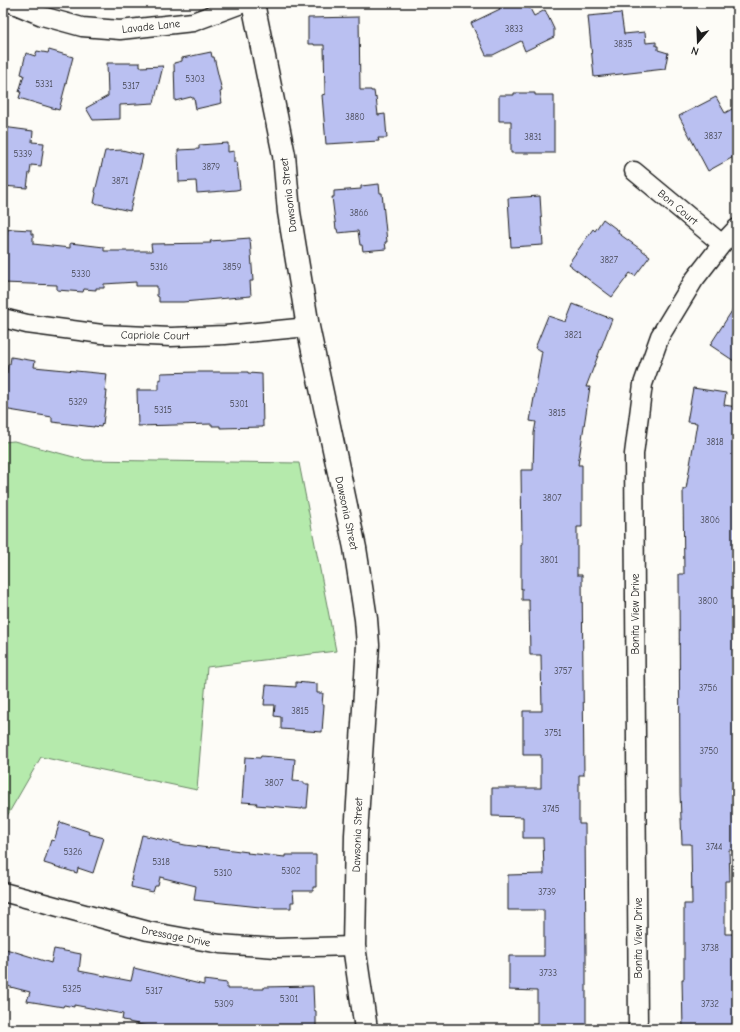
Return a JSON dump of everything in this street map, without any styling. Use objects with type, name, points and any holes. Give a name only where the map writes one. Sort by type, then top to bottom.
[{"type":"street","name":"Lavade Lane","points":[[11,3],[42,16],[82,27],[120,30],[193,22],[244,3]]},
{"type":"street","name":"Dawsonia Street","points":[[253,3],[284,155],[290,212],[308,327],[355,548],[366,618],[368,644],[356,835],[354,946],[366,1029]]},
{"type":"street","name":"Bon Court","points":[[634,171],[722,244]]},
{"type":"street","name":"Bonita View Drive","points":[[638,1029],[634,454],[643,384],[660,336],[694,280],[722,244],[737,228]]},
{"type":"street","name":"Capriole Court","points":[[3,318],[27,324],[102,334],[171,337],[225,335],[308,327]]},
{"type":"street","name":"Dressage Drive","points":[[3,892],[148,931],[220,944],[276,948],[354,946]]},
{"type":"green space","points":[[14,441],[85,460],[299,463],[336,651],[207,667],[197,790],[41,757],[3,823],[3,442]]},
{"type":"building","points":[[496,3],[527,3],[534,16],[545,10],[554,29],[554,37],[525,51],[521,41],[493,55],[486,55],[471,23],[500,9]]},
{"type":"building","points":[[621,13],[624,34],[645,32],[646,43],[656,42],[658,50],[668,53],[665,69],[594,77],[588,16]]},
{"type":"building","points":[[359,17],[360,90],[374,91],[378,115],[385,114],[387,138],[378,138],[379,141],[326,144],[322,95],[325,94],[324,45],[308,44],[308,18]]},
{"type":"building","points":[[49,50],[73,57],[59,110],[19,98],[21,92],[19,92],[24,75],[21,74],[26,53],[35,56],[37,51],[48,53]]},
{"type":"building","points":[[211,52],[212,57],[214,57],[222,91],[220,92],[222,103],[196,109],[194,98],[191,97],[175,101],[174,63],[182,61],[182,58]]},
{"type":"building","points":[[107,63],[140,63],[140,67],[163,66],[154,103],[120,105],[120,119],[93,120],[86,108],[108,96]]},
{"type":"building","points":[[514,93],[554,95],[554,153],[511,153],[511,121],[499,121],[499,95],[514,95]]},
{"type":"building","points":[[716,97],[725,113],[737,106],[737,155],[708,171],[679,116]]},
{"type":"building","points":[[3,127],[33,131],[32,142],[44,143],[41,166],[31,165],[27,188],[3,186]]},
{"type":"building","points":[[228,143],[228,152],[234,151],[234,162],[237,162],[240,189],[197,193],[196,181],[179,182],[178,150],[199,149],[199,145]]},
{"type":"building","points":[[122,150],[143,155],[130,211],[94,203],[95,192],[105,151]]},
{"type":"building","points":[[379,184],[380,193],[382,193],[387,242],[385,242],[386,249],[363,251],[362,245],[360,245],[358,231],[338,233],[336,229],[332,197],[334,197],[334,191],[361,189],[361,186]]},
{"type":"building","points":[[540,196],[543,245],[511,247],[508,198]]},
{"type":"building","points":[[603,219],[619,231],[618,233],[650,256],[635,276],[630,273],[612,297],[568,264],[593,229],[595,231]]},
{"type":"building","points":[[7,230],[31,230],[31,234],[33,234],[33,244],[70,248],[70,243],[104,247],[104,251],[152,251],[151,244],[211,243],[210,241],[250,238],[253,281],[250,281],[251,296],[183,302],[159,302],[159,297],[157,296],[157,286],[136,286],[136,282],[104,284],[104,288],[96,288],[96,290],[84,289],[83,292],[57,290],[57,285],[3,283],[3,235],[7,235]]},
{"type":"building","points":[[737,303],[737,363],[710,345]]},
{"type":"building","points":[[573,304],[612,319],[586,387],[590,387],[578,465],[582,465],[582,527],[577,527],[577,575],[582,575],[584,775],[579,775],[579,824],[585,824],[586,1029],[537,1029],[537,991],[509,990],[509,956],[544,956],[544,910],[508,910],[508,875],[544,874],[543,838],[523,838],[523,817],[492,816],[492,788],[541,788],[541,755],[523,755],[523,711],[542,711],[541,655],[530,655],[529,600],[522,600],[522,588],[521,589],[521,470],[533,470],[534,433],[536,422],[530,421],[542,351],[535,348],[548,316],[566,322]]},
{"type":"building","points":[[11,357],[35,361],[34,367],[107,374],[105,391],[107,391],[103,424],[102,423],[101,427],[52,422],[52,417],[3,409],[3,373],[7,373],[8,364],[10,364]]},
{"type":"building","points":[[248,372],[262,374],[263,427],[220,428],[220,426],[212,426],[212,424],[138,426],[137,390],[159,390],[159,379],[161,380],[161,373]]},
{"type":"building","points":[[693,388],[726,393],[724,405],[737,407],[737,850],[729,850],[730,881],[725,881],[725,934],[737,934],[737,1029],[683,1029],[682,979],[684,979],[684,904],[692,904],[691,844],[682,844],[680,793],[679,574],[684,574],[683,489],[686,489],[697,423],[687,422]]},
{"type":"building","points":[[296,682],[317,684],[317,693],[323,693],[322,705],[324,705],[322,732],[281,729],[281,717],[274,716],[275,705],[264,705],[266,685],[296,687]]},
{"type":"building","points":[[261,756],[295,759],[293,781],[309,784],[307,808],[302,809],[256,805],[257,803],[242,802],[245,757],[260,758]]},
{"type":"building","points":[[60,822],[90,832],[89,834],[104,838],[93,873],[78,868],[77,873],[44,863],[51,840],[54,841]]},
{"type":"building","points":[[142,835],[185,845],[248,852],[247,853],[285,857],[285,855],[316,855],[316,887],[313,887],[313,891],[293,891],[294,902],[291,902],[291,908],[269,908],[194,900],[196,886],[160,877],[158,886],[155,886],[153,892],[131,887],[131,880]]},
{"type":"building","points":[[3,948],[51,963],[54,949],[81,954],[79,971],[131,981],[134,968],[204,985],[204,980],[227,983],[227,989],[264,989],[264,987],[313,986],[316,1026],[315,1029],[159,1029],[122,1020],[123,1014],[74,1005],[74,1007],[64,1005],[63,1007],[27,1001],[30,992],[3,985]]}]
